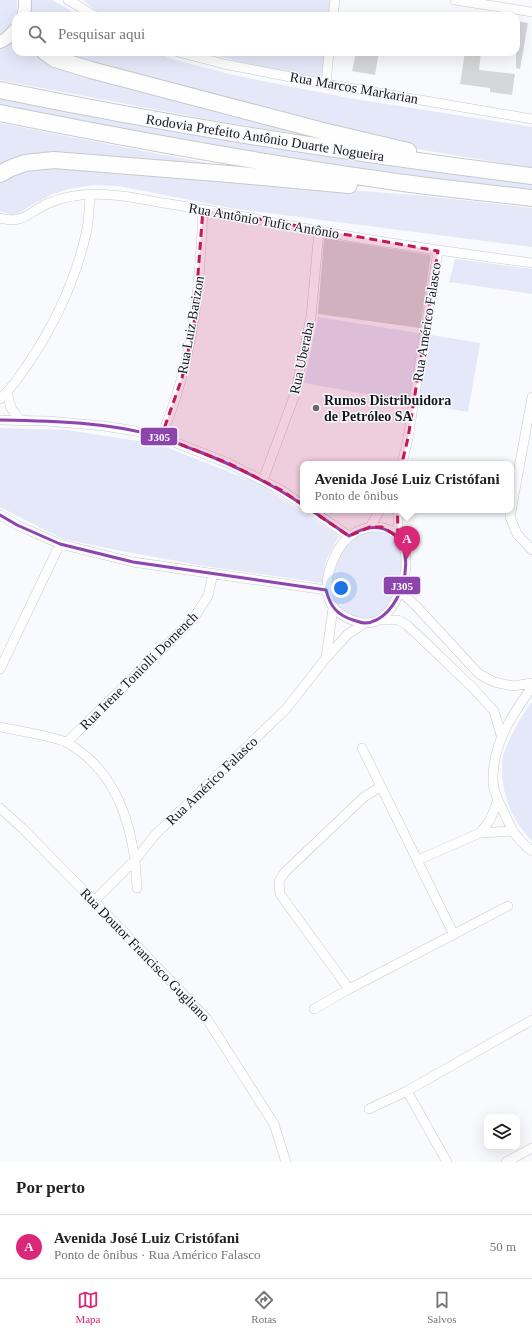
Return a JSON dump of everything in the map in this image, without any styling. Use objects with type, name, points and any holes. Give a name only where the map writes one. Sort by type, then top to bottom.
[{"type":"highway","points":[[51,56],[55,59],[91,70],[319,130],[489,171]]},
{"type":"highway","name":"Rodovia Prefeito Antônio Duarte Nogueira","points":[[0,90],[94,109],[254,138],[532,176]]},
{"type":"highway","name":"Rodovia Prefeito Antônio Duarte Nogueira","points":[[0,113],[223,156],[377,180],[532,198]]},
{"type":"highway","points":[[0,174],[25,163],[54,160],[230,174],[372,188],[483,192]]},
{"type":"main road","points":[[24,12],[25,0]]},
{"type":"main road","points":[[0,42],[12,33]]},
{"type":"street","points":[[68,0],[88,12]]},
{"type":"street","points":[[334,12],[335,0]]},
{"type":"street","points":[[455,0],[532,12]]},
{"type":"street","name":"Rua Marcos Markarian","points":[[193,56],[224,64],[326,84],[532,119]]},
{"type":"street","points":[[326,84],[329,56]]},
{"type":"street","points":[[20,420],[3,396],[45,338],[63,303],[77,267],[87,233],[90,195]]},
{"type":"street","name":"Rua Antônio Tufic Antônio","points":[[0,218],[10,221],[23,218],[49,203],[70,197],[112,195],[203,209],[319,231],[438,251],[532,263]]},
{"type":"street","name":"Rua Luiz Barizon","points":[[161,437],[170,417],[182,378],[194,326],[201,265],[203,209]]},
{"type":"street","name":"Rua Uberaba","points":[[263,480],[296,394],[311,317],[319,231]]},
{"type":"street","name":"Rua Américo Falasco","points":[[403,461],[408,438],[438,251]]},
{"type":"street","points":[[514,495],[532,397]]},
{"type":"street","points":[[0,420],[104,426],[161,437],[228,462],[263,480],[300,503]]},
{"type":"street","points":[[315,513],[349,536]]},
{"type":"street","points":[[370,527],[378,513]]},
{"type":"street","points":[[398,513],[398,537]]},
{"type":"street","points":[[511,513],[510,517],[517,534],[532,550]]},
{"type":"street","points":[[0,515],[16,525],[60,544],[133,562],[326,590]]},
{"type":"street","points":[[378,620],[391,607],[400,591],[405,577],[407,559],[405,549],[398,537],[392,531],[382,527],[370,527],[359,530],[349,536],[334,559],[328,575],[326,590],[333,608],[345,618],[365,623],[378,620],[398,620],[407,625],[494,711],[501,735]]},
{"type":"street","points":[[0,668],[60,544]]},
{"type":"street","name":"Rua Irene Toniolli Domench","points":[[67,742],[193,620],[208,596],[212,574]]},
{"type":"street","points":[[400,591],[417,607],[479,674],[494,682],[514,686],[532,683]]},
{"type":"street","points":[[326,658],[333,608]]},
{"type":"street","name":"Rua Américo Falasco","points":[[94,901],[136,859],[155,835],[286,709],[326,658],[348,634],[365,623]]},
{"type":"street","points":[[462,678],[473,668]]},
{"type":"street","points":[[532,687],[517,708],[501,735],[495,759],[493,782],[498,800],[512,831],[525,846],[532,851]]},
{"type":"street","points":[[0,728],[67,742],[90,759],[113,787],[126,819],[136,859],[137,888]]},
{"type":"street","points":[[362,748],[454,934]]},
{"type":"street","points":[[349,989],[280,894],[279,881],[285,872],[364,797],[380,787]]},
{"type":"street","points":[[480,833],[490,820],[498,800]]},
{"type":"street","name":"Rua Doutor Francisco Gugliano","points":[[0,808],[22,828],[94,901],[207,1019],[274,1124],[286,1162]]},
{"type":"street","points":[[418,860],[480,833],[512,831]]},
{"type":"street","points":[[314,1009],[349,989],[508,906]]},
{"type":"street","points":[[369,1109],[407,1090],[532,1020]]},
{"type":"street","points":[[407,1090],[447,1162]]},
{"type":"street","points":[[506,1162],[532,1148]]},
{"type":"highlighted area","points":[[203,209],[438,251],[408,438],[397,484],[398,537],[382,527],[370,527],[349,536],[281,490],[228,463],[161,437],[182,378],[194,326]]},
{"type":"shaded area","points":[[0,0],[17,0],[17,12],[12,12],[12,23],[0,36]]},
{"type":"shaded area","points":[[33,0],[52,0],[73,12],[29,12],[28,8]]},
{"type":"shaded area","points":[[83,0],[335,0],[334,12],[98,12]]},
{"type":"shaded area","points":[[12,39],[12,56],[52,56],[319,138],[200,118],[0,80],[0,47]]},
{"type":"shaded area","points":[[68,56],[165,56],[233,75],[349,98],[532,127],[532,168],[423,150],[340,131]]},
{"type":"shaded area","points":[[219,56],[329,56],[326,84]]},
{"type":"shaded area","points":[[0,98],[272,148],[532,184],[532,192],[270,157],[0,107]]},
{"type":"shaded area","points":[[0,123],[274,175],[58,154],[21,156],[0,164]]},
{"type":"shaded area","points":[[49,166],[425,196],[532,208],[532,247],[236,209],[118,186],[93,185],[69,189],[53,194],[19,213],[12,215],[0,211],[0,180],[9,174]]},
{"type":"shaded area","points":[[455,259],[532,269],[532,294],[449,282]]},
{"type":"shaded area","points":[[318,317],[480,343],[468,412],[304,383]]},
{"type":"shaded area","points":[[0,428],[67,430],[158,444],[260,484],[300,510],[300,513],[304,513],[339,536],[326,560],[322,583],[205,566],[63,539],[0,507]]},
{"type":"shaded area","points":[[372,530],[390,533],[403,549],[401,575],[397,592],[388,606],[377,617],[365,620],[346,616],[334,606],[330,590],[336,560],[350,539]]},
{"type":"shaded area","points":[[532,702],[532,841],[519,826],[506,799],[502,761],[508,742],[519,721]]},
{"type":"building","points":[[520,22],[528,23],[520,69],[516,68],[516,56],[520,56]]},
{"type":"building","points":[[355,56],[378,56],[375,75],[352,71]]},
{"type":"building","points":[[464,56],[481,56],[479,70],[515,74],[512,95],[490,92],[490,88],[460,84]]},
{"type":"building","points":[[324,238],[431,255],[420,328],[318,314]]},
{"type":"transit line","name":"J305","points":[[0,420],[101,425],[160,437],[237,468],[264,481],[300,503]]},
{"type":"transit line","name":"J305","points":[[0,515],[17,525],[60,544],[133,562],[326,590],[332,605],[338,613],[347,618],[364,623],[377,619],[388,611],[397,599],[402,585],[405,570],[405,555],[401,543],[392,533],[375,527],[365,529],[349,536],[315,513]]},
{"type":"place","name":"Rumos Distribuidora de Petróleo SA","points":[[316,408]]},
{"type":"place","name":"Avenida José Luiz Cristófani","points":[[407,559]]}]
